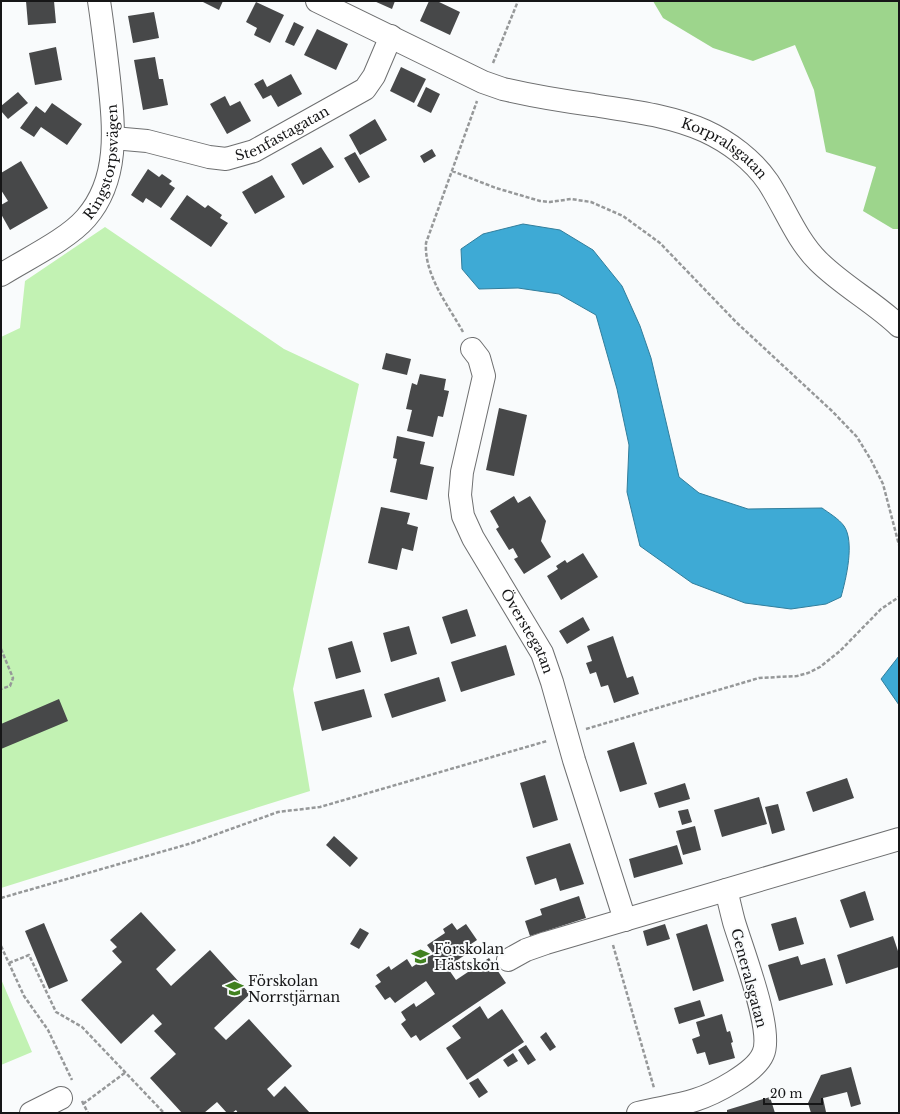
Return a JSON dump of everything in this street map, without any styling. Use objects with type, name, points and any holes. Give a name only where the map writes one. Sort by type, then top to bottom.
[{"type":"street","name":"Ringstorpsvägen","points":[[2,272],[68,234],[86,219],[106,185],[111,166],[113,138],[112,107],[99,1]]},
{"type":"street","points":[[317,1],[391,36],[487,75]]},
{"type":"street","name":"Stenfastagatan","points":[[113,138],[147,141],[209,158],[226,159],[239,157],[261,147],[365,89],[374,76],[391,36]]},
{"type":"street","name":"Korpralsgatan","points":[[487,75],[522,93],[664,118],[704,130],[721,139],[743,156],[762,175],[798,235],[818,261],[836,278],[883,311],[899,326]]},
{"type":"street","name":"Överstegatan","points":[[472,348],[478,358],[484,376],[462,472],[460,495],[463,516],[473,538],[542,653],[614,890],[616,922]]},
{"type":"street","points":[[508,960],[526,950],[546,943],[899,840]]},
{"type":"street","name":"Generalsgatan","points":[[638,1113],[695,1100],[740,1078],[755,1067],[764,1053],[766,1038],[761,1009],[726,890]]},
{"type":"street","points":[[31,1113],[71,1093]]},
{"type":"path","points":[[487,75],[496,58],[518,1]]},
{"type":"path","points":[[468,124],[426,243],[426,252],[430,271],[440,292],[472,348]]},
{"type":"path","points":[[452,171],[496,188],[540,201],[550,202],[571,199],[591,202],[623,216],[660,243],[736,322],[832,411],[857,437],[883,484],[899,545]]},
{"type":"path","points":[[1,898],[192,843],[278,812],[291,809],[320,807],[759,678],[797,676],[808,673],[825,663],[882,609],[899,597]]},
{"type":"path","points":[[1,649],[13,678],[10,686],[1,689]]},
{"type":"path","points":[[616,922],[660,1108]]},
{"type":"path","points":[[1,946],[24,996],[48,1030],[71,1093],[83,1104],[88,1113]]},
{"type":"path","points":[[9,963],[29,955],[56,1012],[82,1027],[164,1113]]},
{"type":"path","points":[[83,1104],[126,1072]]},
{"type":"green space","points":[[653,1],[899,1],[899,229],[893,229],[863,211],[876,167],[826,152],[814,90],[795,45],[753,61],[713,48],[663,18]]},
{"type":"green space","points":[[105,227],[284,349],[359,384],[293,689],[310,791],[1,888],[1,337],[20,328],[25,281]]},
{"type":"green space","points":[[1,979],[32,1052],[1,1065]]},
{"type":"water","points":[[523,224],[560,230],[593,250],[622,286],[640,326],[651,358],[679,477],[699,493],[748,509],[822,508],[842,523],[849,541],[849,551],[847,571],[841,597],[826,604],[791,609],[745,603],[692,583],[640,546],[627,492],[629,445],[617,389],[596,315],[559,294],[518,288],[479,289],[462,269],[461,249],[483,234]]},
{"type":"water","points":[[899,656],[899,705],[881,679]]},
{"type":"building","points":[[26,1],[54,1],[56,23],[28,25]]},
{"type":"building","points":[[201,1],[223,1],[219,10]]},
{"type":"building","points":[[374,1],[395,1],[392,9]]},
{"type":"building","points":[[429,1],[437,1],[460,12],[450,35],[420,21]]},
{"type":"building","points":[[256,2],[284,15],[270,43],[254,35],[257,28],[246,22]]},
{"type":"building","points":[[154,12],[159,38],[133,43],[128,16]]},
{"type":"building","points":[[294,22],[304,27],[294,46],[285,42]]},
{"type":"building","points":[[317,29],[348,44],[336,70],[304,55]]},
{"type":"building","points":[[56,47],[62,80],[35,85],[29,53]]},
{"type":"building","points":[[155,57],[159,79],[163,79],[168,105],[143,110],[134,60]]},
{"type":"building","points":[[401,67],[426,79],[414,103],[390,91]]},
{"type":"building","points":[[291,74],[302,94],[278,107],[271,95],[263,99],[254,84],[263,79],[267,87]]},
{"type":"building","points":[[426,87],[440,94],[431,113],[417,106]]},
{"type":"building","points":[[18,92],[28,103],[8,119],[1,111],[1,106]]},
{"type":"building","points":[[225,96],[230,106],[240,101],[251,121],[227,134],[210,104]]},
{"type":"building","points":[[52,103],[82,124],[67,145],[41,127],[34,137],[20,128],[36,106],[45,113]]},
{"type":"building","points":[[375,119],[387,140],[360,155],[349,135]]},
{"type":"building","points":[[321,147],[334,167],[303,185],[291,164]]},
{"type":"building","points":[[432,149],[436,156],[424,163],[420,156]]},
{"type":"building","points":[[355,152],[370,177],[359,183],[344,158]]},
{"type":"building","points":[[21,161],[48,208],[10,230],[1,214],[1,205],[8,201],[1,190],[1,173]]},
{"type":"building","points":[[148,169],[159,177],[162,174],[172,181],[169,184],[175,188],[161,208],[146,198],[143,203],[131,195]]},
{"type":"building","points":[[272,175],[285,197],[255,214],[242,192]]},
{"type":"building","points":[[187,195],[205,208],[208,205],[222,215],[220,218],[228,223],[211,247],[170,219]]},
{"type":"building","points":[[386,353],[411,359],[407,375],[382,369]]},
{"type":"building","points":[[420,374],[446,379],[444,390],[449,391],[443,417],[438,416],[433,437],[407,431],[412,410],[406,409],[412,383],[417,385]]},
{"type":"building","points":[[499,408],[527,415],[514,476],[486,470]]},
{"type":"building","points":[[397,436],[425,442],[420,464],[434,467],[427,500],[390,492],[397,459],[393,458]]},
{"type":"building","points":[[514,496],[518,503],[530,496],[546,521],[541,541],[551,557],[524,574],[514,559],[518,557],[513,548],[509,550],[496,529],[499,527],[490,511]]},
{"type":"building","points":[[381,507],[410,513],[407,524],[418,527],[413,551],[402,548],[397,570],[368,563]]},
{"type":"building","points":[[583,553],[598,577],[561,600],[547,576],[558,569],[556,566],[565,560],[567,563]]},
{"type":"building","points":[[467,609],[476,636],[451,644],[442,617]]},
{"type":"building","points":[[583,617],[590,630],[567,644],[559,631]]},
{"type":"building","points":[[409,626],[417,654],[391,662],[383,633]]},
{"type":"building","points":[[613,636],[627,678],[633,676],[639,694],[614,703],[608,685],[601,687],[596,672],[590,674],[586,663],[592,661],[587,646]]},
{"type":"building","points":[[352,641],[361,672],[336,679],[328,648]]},
{"type":"building","points":[[506,645],[515,675],[461,692],[451,662]]},
{"type":"building","points":[[439,677],[446,701],[392,718],[384,694]]},
{"type":"building","points":[[364,689],[372,717],[322,731],[314,702]]},
{"type":"building","points":[[59,699],[68,721],[1,749],[1,724]]},
{"type":"building","points":[[634,742],[647,784],[620,792],[607,751]]},
{"type":"building","points":[[545,775],[558,820],[533,828],[520,783]]},
{"type":"building","points":[[847,778],[854,798],[813,812],[806,792]]},
{"type":"building","points":[[685,783],[690,799],[659,808],[654,793]]},
{"type":"building","points":[[759,797],[767,824],[722,837],[714,810]]},
{"type":"building","points":[[778,804],[785,830],[772,834],[765,807]]},
{"type":"building","points":[[688,809],[692,822],[682,825],[678,811]]},
{"type":"building","points":[[695,826],[701,850],[683,855],[676,831]]},
{"type":"building","points":[[334,836],[358,858],[350,867],[326,845]]},
{"type":"building","points":[[570,843],[584,884],[560,891],[556,878],[535,885],[526,857]]},
{"type":"building","points":[[677,845],[683,864],[634,878],[629,859]]},
{"type":"building","points":[[865,891],[874,920],[850,928],[840,900]]},
{"type":"building","points":[[579,896],[586,918],[530,936],[525,921],[542,915],[540,909]]},
{"type":"building","points":[[141,912],[176,950],[156,969],[171,986],[210,950],[250,994],[214,1028],[226,1040],[249,1019],[292,1066],[267,1089],[274,1097],[285,1086],[310,1113],[238,1113],[236,1110],[232,1113],[227,1113],[217,1102],[204,1113],[182,1113],[150,1078],[176,1054],[154,1031],[162,1024],[153,1014],[121,1044],[81,1000],[122,962],[112,951],[117,947],[110,940]]},
{"type":"building","points":[[796,917],[804,944],[779,951],[771,924]]},
{"type":"building","points":[[44,923],[68,981],[49,989],[25,931]]},
{"type":"building","points":[[452,923],[457,930],[466,924],[477,940],[468,946],[471,951],[447,967],[456,980],[489,958],[506,983],[420,1041],[416,1035],[411,1038],[401,1024],[406,1020],[401,1012],[414,1003],[416,1007],[435,994],[426,981],[395,1003],[390,997],[385,1000],[375,986],[381,982],[376,975],[389,966],[391,970],[407,959],[412,967],[433,953],[427,945],[445,933],[443,929]]},
{"type":"building","points":[[665,924],[670,939],[647,946],[643,931]]},
{"type":"building","points":[[707,924],[724,981],[693,991],[676,934]]},
{"type":"building","points":[[360,928],[369,933],[359,949],[350,944]]},
{"type":"building","points":[[893,936],[899,954],[899,967],[846,984],[837,955]]},
{"type":"building","points":[[798,956],[801,965],[825,958],[833,985],[779,1001],[768,965]]},
{"type":"building","points":[[700,1000],[705,1016],[679,1024],[674,1008]]},
{"type":"building","points":[[480,1006],[488,1019],[502,1009],[524,1042],[467,1080],[446,1048],[461,1038],[452,1026]]},
{"type":"building","points":[[722,1014],[727,1032],[730,1031],[733,1042],[731,1043],[735,1058],[709,1065],[705,1052],[697,1054],[692,1039],[700,1036],[696,1022]]},
{"type":"building","points":[[546,1032],[556,1047],[550,1051],[540,1037]]},
{"type":"building","points":[[526,1045],[536,1060],[528,1065],[518,1050]]},
{"type":"building","points":[[513,1053],[518,1061],[508,1067],[503,1060]]},
{"type":"building","points":[[851,1067],[861,1104],[851,1107],[847,1092],[823,1098],[826,1112],[811,1113],[808,1103],[821,1075]]},
{"type":"building","points":[[478,1078],[488,1092],[479,1098],[469,1083]]},
{"type":"building","points":[[770,1097],[775,1113],[727,1113],[727,1110]]},
{"type":"place","name":"Förskolan Hästskon","points":[[421,957]]},
{"type":"place","name":"Förskolan Norrstjärnan","points":[[235,989]]}]
